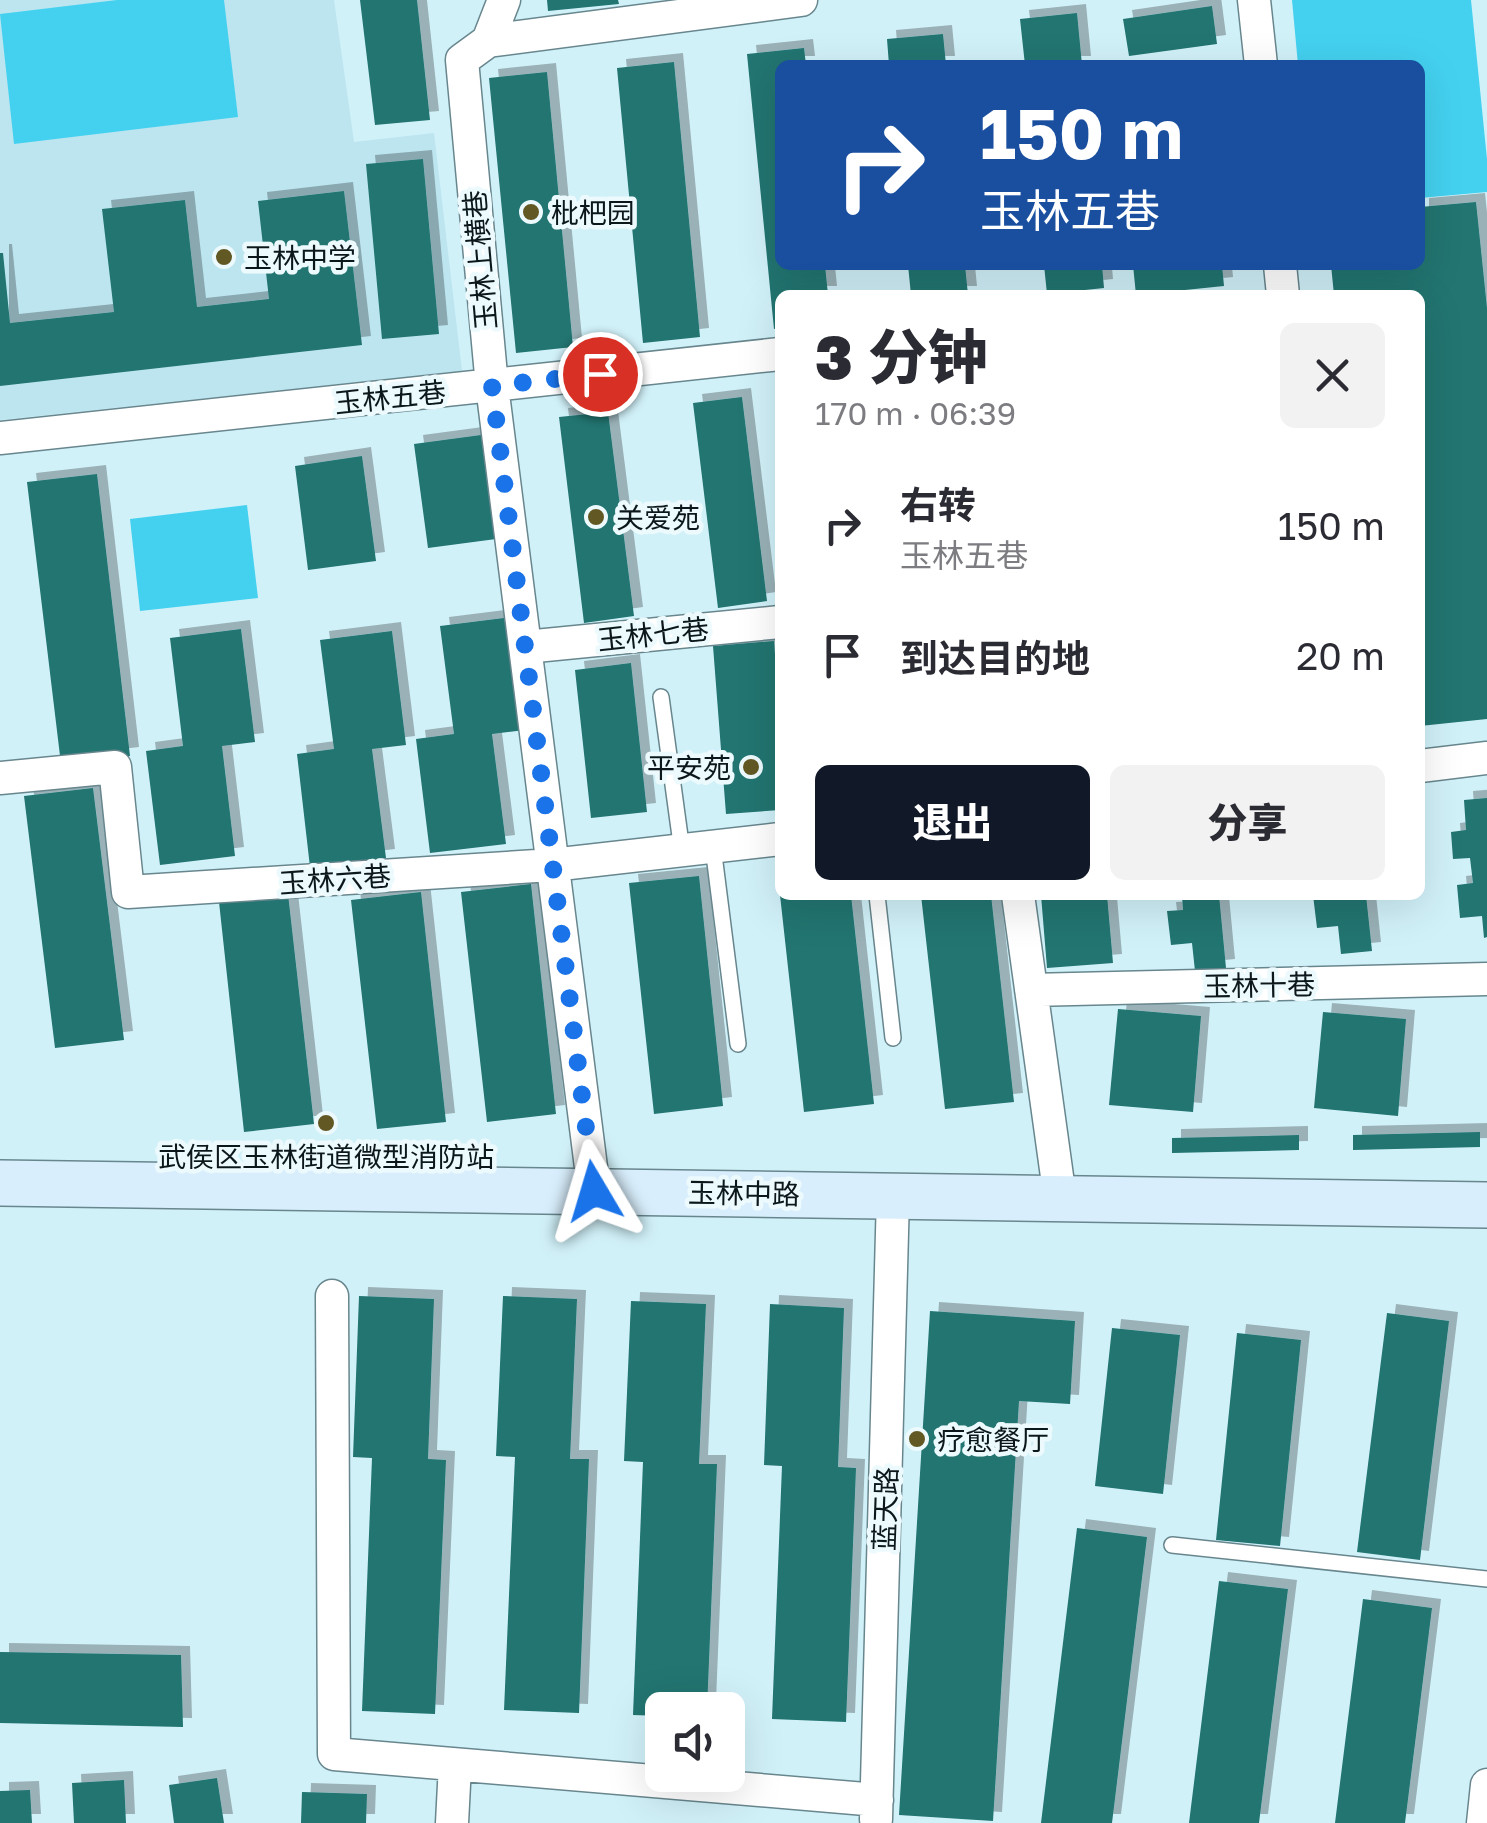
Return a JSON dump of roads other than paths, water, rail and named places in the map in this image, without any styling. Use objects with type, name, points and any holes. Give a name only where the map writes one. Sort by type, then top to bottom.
[{"type":"main road","name":"玉林中路","points":[[0,1183],[1487,1205]]},
{"type":"street","name":"玉林上横巷","points":[[504,0],[488,41],[462,60],[492,386],[594,1191]]},
{"type":"street","points":[[488,41],[801,0]]},
{"type":"street","points":[[1254,0],[1260,60]]},
{"type":"street","name":"玉林五巷","points":[[0,438],[775,355]]},
{"type":"street","name":"玉林七巷","points":[[525,647],[775,622]]},
{"type":"street","points":[[1425,765],[1487,758]]},
{"type":"street","name":"玉林六巷","points":[[0,778],[114,767],[128,892],[552,866],[775,840]]},
{"type":"street","points":[[1019,900],[1060,1198]]},
{"type":"street","name":"玉林十巷","points":[[1031,990],[1487,979]]},
{"type":"street","name":"蓝天路","points":[[876,1812],[893,1196]]},
{"type":"street","points":[[332,1296],[334,1754],[876,1812]]},
{"type":"street","points":[[452,1823],[455,1764]]},
{"type":"street","points":[[1483,1823],[1487,1785]]},
{"type":"lane","points":[[661,696],[698,849],[738,1044]]},
{"type":"lane","points":[[878,900],[893,1038]]},
{"type":"lane","points":[[1172,1545],[1487,1579]]},
{"type":"place","name":"枇杷园","points":[[531,212]]},
{"type":"place","name":"玉林中学","points":[[224,257]]},
{"type":"place","name":"关爱苑","points":[[596,517]]},
{"type":"place","name":"平安苑","points":[[751,767]]},
{"type":"place","name":"武侯区玉林街道微型消防站","points":[[326,1123]]},
{"type":"place","name":"疗愈餐厅","points":[[917,1439]]}]
